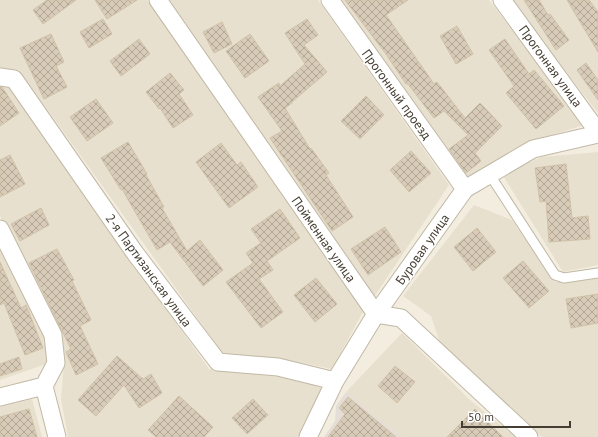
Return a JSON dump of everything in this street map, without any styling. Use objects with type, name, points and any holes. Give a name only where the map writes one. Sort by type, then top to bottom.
[{"type":"street","name":"Пойменная улица","points":[[158,0],[376,314]]},
{"type":"street","name":"Прогонный проезд","points":[[330,0],[465,189]]},
{"type":"street","name":"Прогонная улица","points":[[502,0],[598,133]]},
{"type":"street","name":"2-я Партизанская улица","points":[[7,78],[135,253],[218,362],[278,367],[335,381]]},
{"type":"street","name":"Буровая улица","points":[[308,437],[335,381],[376,314],[465,189],[533,148],[598,133]]},
{"type":"street","points":[[0,229],[53,335],[56,363],[44,386],[57,437]]},
{"type":"street","points":[[376,314],[401,318],[529,437]]},
{"type":"street","points":[[0,397],[44,386]]},
{"type":"lane","points":[[490,175],[555,275],[564,278],[598,273]]},
{"type":"shaded area","points":[[0,0],[147,0],[365,308],[332,369],[298,362],[223,354],[19,70],[0,69]]},
{"type":"shaded area","points":[[168,0],[318,0],[449,185],[374,297]]},
{"type":"shaded area","points":[[339,0],[489,0],[584,125],[532,141],[467,180]]},
{"type":"shaded area","points":[[510,0],[598,0],[598,113]]},
{"type":"shaded area","points":[[0,84],[15,86],[133,262],[209,369],[298,379],[324,389],[298,437],[68,437],[61,399],[64,363],[60,333],[0,216]]},
{"type":"shaded area","points":[[598,152],[598,265],[563,272],[502,174],[542,157]]},
{"type":"shaded area","points":[[474,205],[512,220],[555,282],[598,277],[598,437],[542,437],[440,343],[431,316],[403,296]]},
{"type":"shaded area","points":[[0,243],[46,335],[49,363],[0,380]]},
{"type":"shaded area","points":[[402,333],[469,399],[515,437],[401,437],[346,392]]},
{"type":"shaded area","points":[[346,392],[401,437],[324,437],[335,421],[336,406]]},
{"type":"shaded area","points":[[32,399],[42,437],[0,437],[0,407]]},
{"type":"building","points":[[47,0],[76,0],[43,24],[33,10]]},
{"type":"building","points":[[95,0],[137,0],[107,19]]},
{"type":"building","points":[[345,0],[408,0],[386,15],[434,84],[437,82],[465,118],[480,103],[502,126],[475,153],[481,161],[466,173],[449,149],[468,135],[444,111],[434,118],[408,84],[406,84],[386,54]]},
{"type":"building","points":[[524,0],[539,0],[548,15],[550,14],[569,40],[556,50]]},
{"type":"building","points":[[567,0],[589,0],[598,12],[598,52]]},
{"type":"building","points":[[103,19],[112,34],[89,48],[80,32]]},
{"type":"building","points":[[307,19],[318,35],[304,45],[327,72],[285,108],[310,149],[311,148],[329,173],[326,175],[353,217],[332,231],[270,138],[282,131],[258,97],[279,83],[280,86],[305,64],[285,33]]},
{"type":"building","points":[[222,22],[232,44],[214,53],[203,32]]},
{"type":"building","points":[[457,26],[473,54],[456,64],[440,36]]},
{"type":"building","points":[[51,34],[64,62],[56,66],[67,87],[44,99],[20,48]]},
{"type":"building","points":[[250,34],[269,61],[245,78],[226,51]]},
{"type":"building","points":[[139,39],[150,54],[121,76],[110,61]]},
{"type":"building","points":[[505,39],[529,74],[534,70],[564,106],[536,129],[506,93],[514,86],[489,50]]},
{"type":"building","points":[[586,63],[598,80],[598,100],[577,70]]},
{"type":"building","points":[[170,73],[184,90],[179,94],[193,115],[173,128],[160,108],[159,109],[146,92]]},
{"type":"building","points":[[0,87],[2,87],[19,113],[0,126]]},
{"type":"building","points":[[366,96],[384,115],[360,139],[341,121]]},
{"type":"building","points":[[96,99],[113,123],[87,141],[70,117]]},
{"type":"building","points":[[128,142],[164,207],[162,208],[187,251],[200,240],[223,270],[203,286],[170,242],[157,250],[122,189],[121,190],[101,158]]},
{"type":"building","points":[[221,143],[237,165],[241,162],[258,187],[229,208],[196,162]]},
{"type":"building","points":[[411,151],[431,173],[409,192],[390,170]]},
{"type":"building","points":[[10,155],[25,184],[0,197],[0,160]]},
{"type":"building","points":[[566,164],[572,218],[588,216],[590,239],[549,242],[546,201],[540,202],[535,168]]},
{"type":"building","points":[[41,208],[49,225],[20,241],[11,224]]},
{"type":"building","points":[[280,209],[300,238],[267,261],[273,270],[259,279],[283,312],[261,328],[226,282],[253,263],[246,253],[261,243],[251,229]]},
{"type":"building","points":[[385,227],[401,252],[368,275],[351,249]]},
{"type":"building","points":[[477,228],[496,252],[473,271],[454,247]]},
{"type":"building","points":[[57,249],[74,280],[72,281],[91,320],[80,326],[98,364],[76,375],[66,352],[71,349],[29,263]]},
{"type":"building","points":[[523,261],[549,291],[529,308],[503,278]]},
{"type":"building","points":[[0,262],[21,308],[26,305],[43,348],[25,355],[4,303],[0,305]]},
{"type":"building","points":[[316,278],[337,304],[315,322],[294,295]]},
{"type":"building","points":[[598,294],[598,323],[571,328],[566,299]]},
{"type":"building","points":[[117,356],[143,379],[151,374],[162,393],[139,408],[124,385],[96,416],[78,400]]},
{"type":"building","points":[[19,357],[22,369],[0,376],[0,364]]},
{"type":"building","points":[[395,366],[415,382],[397,403],[378,386]]},
{"type":"building","points":[[179,396],[213,427],[204,437],[156,437],[148,430]]},
{"type":"building","points":[[348,397],[396,437],[328,437],[345,414],[339,408]]},
{"type":"building","points":[[253,399],[268,415],[247,434],[232,418]]},
{"type":"building","points":[[29,409],[37,437],[0,437],[0,417]]},
{"type":"building","points":[[475,409],[503,437],[447,437]]}]
